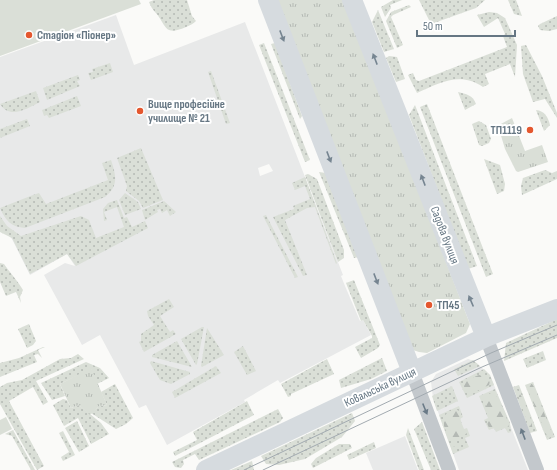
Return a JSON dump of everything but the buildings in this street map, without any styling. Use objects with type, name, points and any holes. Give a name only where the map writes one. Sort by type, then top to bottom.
[{"type":"street","points":[[268,0],[449,470]]},
{"type":"street","name":"Садова вулиця","points":[[352,0],[486,337],[536,470]]},
{"type":"street","name":"Ковальська вулиця","points":[[206,470],[486,337],[557,309]]},
{"type":"shaded area","points":[[116,15],[134,65],[245,22],[343,275],[341,276],[345,286],[360,321],[363,320],[371,335],[280,383],[278,380],[244,400],[245,402],[167,445],[146,405],[139,408],[100,335],[82,345],[44,275],[65,263],[75,266],[67,254],[30,275],[12,239],[0,226],[0,57]],"holes":[[[269,164],[273,171],[260,176],[258,168]]]},
{"type":"shaded area","points":[[468,359],[474,361],[490,375],[528,470],[459,470],[433,398],[431,382],[436,374]]},
{"type":"shaded area","points":[[405,436],[418,470],[373,470],[366,453]]},
{"type":"green space","name":"Стадіон «Піонер»","points":[[0,0],[139,0],[141,4],[0,56]]},
{"type":"green space","points":[[154,0],[187,0],[192,16],[196,21],[179,30],[169,30],[150,5],[149,2]]},
{"type":"green space","points":[[277,0],[344,0],[470,324],[466,333],[427,353],[413,350]]},
{"type":"green space","points":[[393,0],[402,0],[390,5],[391,8],[385,17],[381,7]]},
{"type":"green space","points":[[419,0],[485,0],[476,8],[434,23],[429,20]]},
{"type":"green space","points":[[508,0],[516,0],[522,16],[514,14]]},
{"type":"green space","points":[[409,5],[411,7],[391,17],[403,45],[397,48],[386,21],[391,12]]},
{"type":"green space","points":[[378,10],[394,49],[384,52],[372,22]]},
{"type":"green space","points":[[489,12],[497,13],[505,18],[517,45],[515,77],[510,64],[485,74],[489,84],[483,87],[474,82],[458,79],[441,82],[417,93],[408,75],[413,73],[416,80],[419,81],[507,47],[503,36],[505,34],[498,18],[484,27],[477,15]]},
{"type":"green space","points":[[557,16],[557,29],[549,31],[540,30],[538,26],[540,24]]},
{"type":"green space","points":[[264,43],[310,160],[305,162],[259,45]]},
{"type":"green space","points":[[275,43],[302,116],[300,119],[271,44]]},
{"type":"green space","points":[[526,45],[542,76],[557,113],[557,118],[545,99],[533,102],[523,74],[521,46]]},
{"type":"green space","points":[[389,56],[397,57],[405,79],[396,82],[386,58]]},
{"type":"green space","points":[[110,63],[113,72],[91,80],[88,73],[93,72],[92,69]]},
{"type":"green space","points":[[211,71],[230,123],[226,124],[208,72]]},
{"type":"green space","points":[[78,75],[80,80],[77,81],[80,86],[47,100],[43,88]]},
{"type":"green space","points":[[36,91],[40,102],[25,109],[14,112],[9,111],[4,109],[0,104]]},
{"type":"green space","points":[[458,92],[471,97],[476,104],[465,110]]},
{"type":"green space","points":[[77,96],[81,106],[49,118],[47,115],[44,116],[42,110]]},
{"type":"green space","points":[[427,104],[493,274],[486,277],[420,107]]},
{"type":"green space","points":[[415,105],[477,266],[468,269],[409,115]]},
{"type":"green space","points":[[536,110],[544,113],[548,119],[550,125],[544,131]]},
{"type":"green space","points":[[512,118],[525,151],[542,145],[548,162],[518,172],[516,171],[505,149],[499,129],[499,125]]},
{"type":"green space","points":[[27,119],[30,126],[0,138],[0,129]]},
{"type":"green space","points":[[479,121],[486,125],[491,139],[489,143],[482,146],[479,145],[472,124]]},
{"type":"green space","points":[[141,148],[163,200],[143,208],[139,201],[126,191],[127,186],[117,158]]},
{"type":"green space","points":[[484,159],[500,165],[505,184],[504,191],[497,194]]},
{"type":"green space","points":[[111,160],[115,180],[113,189],[105,197],[25,228],[16,226],[9,222],[0,208],[39,193],[46,204],[108,180],[102,163]]},
{"type":"green space","points":[[545,170],[552,173],[557,171],[557,179],[522,195],[521,186],[523,178]]},
{"type":"green space","points":[[319,172],[326,173],[359,257],[354,258]]},
{"type":"green space","points":[[308,174],[317,179],[344,250],[344,258],[338,262],[305,175]]},
{"type":"green space","points":[[305,177],[337,263],[336,264],[315,207],[307,208],[285,220],[307,275],[303,276],[273,217],[294,209],[293,206],[310,199],[305,186],[295,190],[292,183]]},
{"type":"green space","points":[[125,193],[138,202],[141,209],[125,215],[119,200]]},
{"type":"green space","points":[[117,200],[124,218],[127,217],[132,227],[145,221],[148,228],[76,266],[67,254],[30,274],[12,238],[0,232],[0,216],[7,226],[21,236],[81,216],[89,220],[96,238],[124,227],[117,207],[104,212],[107,220],[104,221],[103,209],[108,203]]},
{"type":"green space","points":[[164,201],[176,212],[170,216],[167,210],[162,213],[160,209],[157,210],[158,212],[145,220],[142,210]]},
{"type":"green space","points":[[266,215],[298,277],[295,278],[263,216]]},
{"type":"green space","points":[[0,263],[4,264],[23,290],[20,297],[21,303],[16,292],[6,296],[0,282]]},
{"type":"green space","points":[[354,280],[380,345],[378,348],[361,358],[355,347],[372,338],[372,336],[363,320],[361,321],[346,283]]},
{"type":"green space","points":[[169,299],[174,307],[160,316],[170,332],[173,330],[176,334],[144,352],[139,342],[141,341],[141,334],[154,325],[148,316],[147,311]]},
{"type":"green space","points":[[557,319],[557,338],[504,361],[506,343]]},
{"type":"green space","points":[[29,324],[36,341],[33,345],[27,348],[18,329]]},
{"type":"green space","points":[[204,327],[196,365],[181,339]]},
{"type":"green space","points":[[207,328],[224,355],[202,367],[201,366]]},
{"type":"green space","points":[[177,341],[192,367],[152,357],[152,355]]},
{"type":"green space","points":[[243,346],[256,371],[247,375],[234,352]]},
{"type":"green space","points":[[45,347],[38,350],[42,358],[38,354],[34,355],[37,362],[0,377],[0,363],[19,358]]},
{"type":"green space","points":[[543,351],[546,360],[527,368],[523,359]]},
{"type":"green space","points":[[78,354],[84,359],[36,381],[48,402],[43,405],[33,387],[9,401],[44,466],[37,470],[0,404],[0,387],[7,383],[22,380],[60,359],[71,358]]},
{"type":"green space","points":[[382,358],[387,371],[371,379],[341,388],[339,380]]},
{"type":"green space","points":[[327,359],[334,374],[291,394],[291,396],[288,397],[281,384]]},
{"type":"green space","points":[[473,360],[480,366],[458,376],[454,369]]},
{"type":"green space","points":[[151,361],[190,372],[190,374],[171,384],[160,380],[150,363]]},
{"type":"green space","points":[[86,362],[100,368],[109,378],[97,384],[91,369],[60,384],[65,396],[52,400],[41,383]]},
{"type":"green space","points":[[216,366],[221,373],[175,398],[172,392]]},
{"type":"green space","points":[[91,368],[107,405],[99,406],[90,415],[79,405],[71,408],[60,384]]},
{"type":"green space","points":[[484,369],[490,375],[494,385],[467,398],[459,382]]},
{"type":"green space","points":[[479,375],[488,377],[490,381],[489,385],[475,392],[467,393],[463,384],[469,379]]},
{"type":"green space","points":[[533,382],[555,437],[547,440],[525,385]]},
{"type":"green space","points":[[115,384],[133,418],[126,424],[116,429],[91,413],[99,406],[107,405],[101,392]]},
{"type":"green space","points":[[529,384],[532,384],[534,387],[552,433],[552,436],[549,438],[527,388]]},
{"type":"green space","points":[[519,385],[537,431],[530,433],[513,387]]},
{"type":"green space","points":[[452,386],[458,401],[437,411],[432,396]]},
{"type":"green space","points":[[495,389],[510,423],[511,432],[508,433],[505,428],[496,432],[494,428],[489,430],[484,420],[488,418],[479,396]]},
{"type":"green space","points":[[516,389],[527,408],[532,429],[528,424]]},
{"type":"green space","points":[[493,392],[504,410],[509,431],[505,428],[489,428],[487,423],[489,417],[483,397]]},
{"type":"green space","points":[[63,399],[67,400],[71,408],[79,405],[101,423],[109,434],[91,444],[78,418],[64,426],[53,405]]},
{"type":"green space","points":[[247,401],[254,415],[175,456],[173,452],[197,440],[193,432]]},
{"type":"green space","points":[[459,406],[463,417],[460,419],[464,429],[467,428],[470,436],[465,438],[469,447],[453,454],[439,415]]},
{"type":"green space","points":[[278,409],[283,418],[280,422],[199,460],[195,454],[183,460],[184,464],[181,468],[175,467],[172,462]]},
{"type":"green space","points":[[458,410],[462,426],[467,433],[458,439],[454,448],[444,426],[444,417],[447,413]]},
{"type":"green space","points":[[352,413],[355,421],[342,437],[305,459],[279,465],[266,464],[261,456]]},
{"type":"green space","points":[[6,417],[12,429],[0,435],[0,420]]},
{"type":"green space","points":[[77,421],[89,446],[79,452],[65,428]]},
{"type":"green space","points":[[422,422],[440,470],[431,470],[414,429]]},
{"type":"green space","points":[[408,428],[424,470],[419,470],[406,435]]},
{"type":"green space","points":[[13,430],[35,470],[31,470],[12,436],[5,434]]},
{"type":"green space","points":[[63,431],[75,455],[63,461],[61,457],[69,452],[59,433]]},
{"type":"green space","points":[[374,442],[376,448],[349,460],[347,455]]},
{"type":"green space","points":[[339,444],[350,444],[352,448],[313,468],[311,464],[316,458]]},
{"type":"green space","points":[[252,461],[254,470],[231,470]]},
{"type":"tram line","points":[[244,470],[491,353],[557,325]]},
{"type":"tram line","points":[[263,470],[482,367],[557,335]]},
{"type":"place","name":"Стадіон «Піонер»","points":[[29,35]]},
{"type":"place","name":"Вище професійне училище № 21","points":[[140,111]]},
{"type":"place","name":"ТП1119","points":[[530,130]]},
{"type":"place","name":"ТП45","points":[[429,305]]}]
